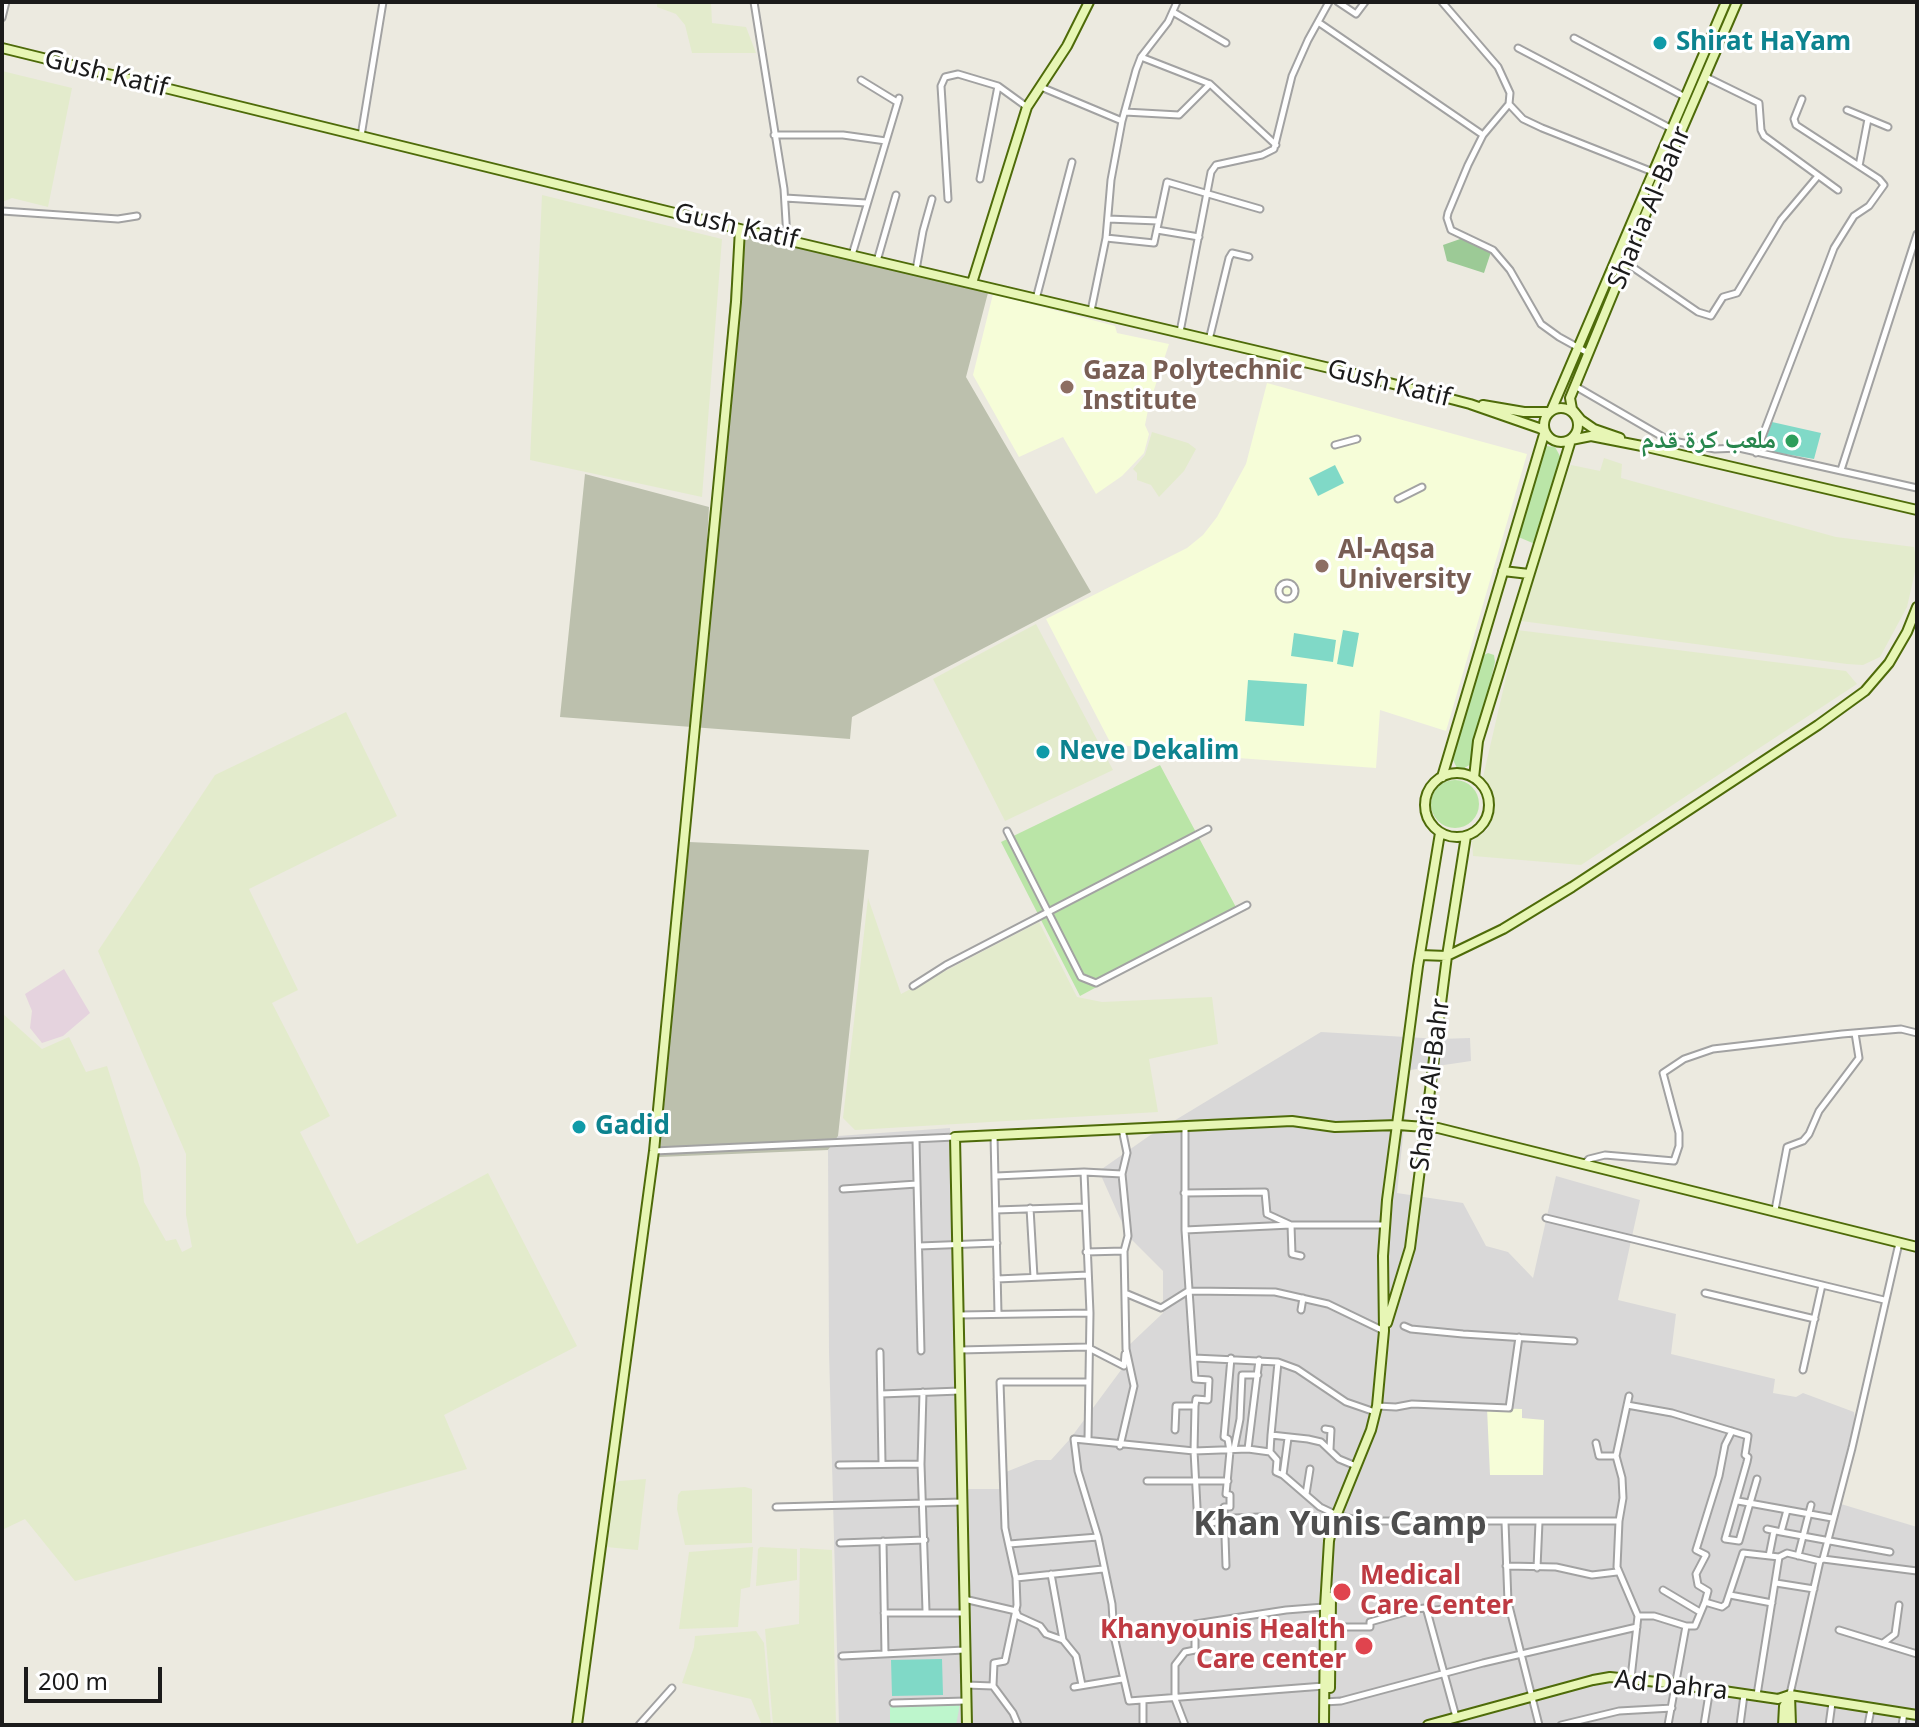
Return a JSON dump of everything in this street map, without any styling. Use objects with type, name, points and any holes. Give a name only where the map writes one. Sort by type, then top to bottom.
[{"type":"main road","points":[[972,283],[1027,107],[1067,46],[1089,2]]},
{"type":"main road","name":"Sharia Al-Bahr","points":[[1550,412],[1726,2]]},
{"type":"main road","name":"Sharia Al-Bahr","points":[[1575,415],[1570,405],[1575,386],[1737,2]]},
{"type":"main road","name":"Gush Katif","points":[[2,48],[740,229],[1355,374],[1470,404],[1545,431]]},
{"type":"main road","points":[[577,1725],[654,1151],[736,302],[740,229]]},
{"type":"main road","name":"Gush Katif","points":[[1470,404],[1550,412]]},
{"type":"main road","points":[[1442,777],[1545,431],[1544,422],[1550,412],[1566,409],[1594,429],[1647,447]]},
{"type":"main road","points":[[1474,778],[1478,741],[1571,440],[1578,431],[1575,415]]},
{"type":"main road","points":[[1545,431],[1556,442],[1591,436],[1917,510]]},
{"type":"main road","points":[[1503,571],[1529,574]]},
{"type":"main road","points":[[1420,955],[1447,956],[1503,929],[1818,725],[1865,691],[1889,663],[1917,607]]},
{"type":"main road","points":[[1453,774],[1474,778],[1487,794],[1488,814],[1483,824],[1466,836],[1440,833],[1428,818],[1426,799],[1434,783],[1453,774]]},
{"type":"main road","name":"Sharia Al-Bahr","points":[[1327,1702],[1325,1686],[1329,1627],[1325,1607],[1329,1541],[1376,1409],[1384,1331],[1385,1225],[1420,955],[1440,833]]},
{"type":"main road","name":"Sharia Al-Bahr","points":[[1384,1331],[1407,1265],[1447,956],[1466,836]]},
{"type":"main road","points":[[967,1725],[955,1137],[1292,1121],[1335,1127],[1426,1127],[1456,1131],[1917,1247]]},
{"type":"main road","name":"Sharia Al-Bahr","points":[[1326,1725],[1332,1557],[1339,1516]]},
{"type":"main road","name":"Ad Dahra","points":[[1428,1725],[1593,1680],[1631,1678],[1778,1699],[1790,1695],[1917,1715]]},
{"type":"main road","points":[[1783,1725],[1784,1706],[1790,1695]]},
{"type":"main road","points":[[1790,1695],[1791,1725]]},
{"type":"street","points":[[2,18],[6,2]]},
{"type":"street","points":[[361,137],[383,2]]},
{"type":"street","points":[[754,2],[785,198],[787,238]]},
{"type":"street","points":[[1090,312],[1106,238],[1111,180],[1122,121],[1141,57],[1164,28],[1177,2]]},
{"type":"street","points":[[1179,334],[1206,193],[1214,167],[1267,153],[1276,145],[1292,76],[1329,2]]},
{"type":"street","points":[[1338,2],[1356,14],[1365,2]]},
{"type":"street","points":[[1442,2],[1498,67],[1508,84],[1509,104],[1523,119],[1653,172]]},
{"type":"street","points":[[1173,12],[1226,43]]},
{"type":"street","points":[[1318,22],[1483,135]]},
{"type":"street","points":[[1574,38],[1686,97]]},
{"type":"street","points":[[1518,48],[1672,129]]},
{"type":"street","points":[[1141,57],[1210,84],[1276,145]]},
{"type":"street","points":[[948,199],[942,82],[948,75],[958,74],[998,86],[1027,107]]},
{"type":"street","points":[[1706,77],[1759,103],[1762,134],[1838,190]]},
{"type":"street","points":[[852,255],[898,100],[861,80]]},
{"type":"street","points":[[1125,112],[1179,115],[1210,84]]},
{"type":"street","points":[[980,179],[998,86]]},
{"type":"street","points":[[1040,86],[1122,121]]},
{"type":"street","points":[[1756,453],[1837,240],[1854,216],[1869,206],[1884,185],[1796,125],[1794,119],[1802,99]]},
{"type":"street","points":[[1509,104],[1483,135],[1447,218],[1451,230],[1493,250],[1510,270],[1541,324],[1588,353]]},
{"type":"street","points":[[1847,110],[1888,127]]},
{"type":"street","points":[[1859,166],[1868,119]]},
{"type":"street","points":[[774,135],[843,135],[886,141]]},
{"type":"street","points":[[1036,299],[1072,162]]},
{"type":"street","points":[[1625,262],[1698,312],[1711,316],[1723,297],[1737,293],[1781,220],[1818,176]]},
{"type":"street","points":[[1106,238],[1154,243],[1167,182],[1260,209]]},
{"type":"street","points":[[877,261],[896,195]]},
{"type":"street","points":[[785,198],[866,203]]},
{"type":"street","points":[[916,271],[932,199]]},
{"type":"street","points":[[2,211],[118,219],[137,216]]},
{"type":"street","points":[[1108,219],[1158,221]]},
{"type":"street","points":[[1157,230],[1199,237]]},
{"type":"street","points":[[1841,470],[1917,234]]},
{"type":"street","points":[[1209,341],[1229,258],[1232,253],[1249,257]]},
{"type":"street","points":[[1575,386],[1668,440],[1715,449],[1739,448],[1917,488]]},
{"type":"street","points":[[1335,445],[1357,439]]},
{"type":"street","points":[[1398,499],[1422,487]]},
{"type":"street","points":[[913,986],[946,965],[1208,829]]},
{"type":"street","points":[[1007,831],[1081,977],[1096,983],[1247,905]]},
{"type":"street","points":[[1584,1164],[1589,1159],[1605,1155],[1674,1161],[1678,1154],[1679,1133],[1663,1073],[1684,1059],[1713,1049],[1855,1033],[1901,1029],[1917,1033]]},
{"type":"street","points":[[1775,1210],[1787,1147],[1803,1141],[1809,1134],[1819,1111],[1859,1058],[1855,1033]]},
{"type":"street","points":[[1185,1126],[1185,1230],[1195,1379],[1209,1380],[1208,1400],[1196,1399],[1195,1406],[1198,1526],[1260,1517]]},
{"type":"street","points":[[960,1350],[1087,1347],[1124,1366],[1124,1251],[1128,1236],[1122,1174],[1127,1153],[1122,1129]]},
{"type":"street","points":[[994,1134],[998,1314]]},
{"type":"street","points":[[654,1151],[955,1137]]},
{"type":"street","points":[[916,1140],[921,1351]]},
{"type":"street","points":[[996,1176],[1084,1172],[1122,1174]]},
{"type":"street","points":[[1084,1172],[1090,1313],[1087,1347],[1088,1439]]},
{"type":"street","points":[[843,1189],[917,1184]]},
{"type":"street","points":[[1184,1193],[1265,1192],[1267,1214],[1291,1225]]},
{"type":"street","points":[[996,1210],[1085,1207]]},
{"type":"street","points":[[1030,1208],[1034,1277]]},
{"type":"street","points":[[1546,1218],[1884,1300]]},
{"type":"street","points":[[1291,1225],[1292,1254],[1301,1256]]},
{"type":"street","points":[[1185,1230],[1385,1225]]},
{"type":"street","points":[[919,1246],[997,1243]]},
{"type":"street","points":[[1790,1695],[1899,1243]]},
{"type":"street","points":[[1086,1252],[1124,1251]]},
{"type":"street","points":[[997,1279],[1089,1275]]},
{"type":"street","points":[[1803,1370],[1822,1285]]},
{"type":"street","points":[[1125,1293],[1161,1308],[1188,1291],[1264,1290],[1351,1313],[1384,1331]]},
{"type":"street","points":[[1705,1293],[1815,1319]]},
{"type":"street","points":[[1301,1310],[1303,1298]]},
{"type":"street","points":[[959,1315],[1090,1313]]},
{"type":"street","points":[[1404,1326],[1574,1341]]},
{"type":"street","points":[[1194,1358],[1278,1362],[1297,1369],[1346,1402],[1376,1409],[1412,1404],[1509,1408],[1519,1337]]},
{"type":"street","points":[[1120,1446],[1134,1397],[1126,1349]]},
{"type":"street","points":[[880,1352],[882,1463]]},
{"type":"street","points":[[1231,1358],[1224,1437],[1232,1450]]},
{"type":"street","points":[[1248,1449],[1259,1360]]},
{"type":"street","points":[[1270,1452],[1278,1362]]},
{"type":"street","points":[[1226,1566],[1224,1507],[1230,1507],[1230,1495],[1226,1494],[1240,1419],[1242,1375],[1258,1375]]},
{"type":"street","points":[[1018,1725],[993,1686],[994,1663],[1005,1661],[1016,1611],[1016,1578],[1005,1528],[1000,1382],[1087,1382]]},
{"type":"street","points":[[881,1394],[961,1391]]},
{"type":"street","points":[[923,1392],[921,1464],[926,1611]]},
{"type":"street","points":[[1629,1396],[1616,1456],[1623,1487],[1617,1572],[1638,1616],[1631,1678]]},
{"type":"street","points":[[1627,1405],[1672,1413],[1748,1436],[1745,1455],[1748,1457],[1725,1539],[1739,1541],[1757,1479]]},
{"type":"street","points":[[1175,1430],[1176,1406],[1195,1406]]},
{"type":"street","points":[[1325,1429],[1331,1430],[1330,1450]]},
{"type":"street","points":[[1638,1616],[1654,1616],[1695,1626],[1708,1591],[1698,1585],[1696,1574],[1706,1555],[1696,1550],[1719,1476],[1725,1445],[1732,1431]]},
{"type":"street","points":[[1271,1435],[1317,1440],[1339,1459],[1357,1466]]},
{"type":"street","points":[[1283,1475],[1288,1438]]},
{"type":"street","points":[[1325,1686],[1129,1701],[1122,1679],[1112,1604],[1098,1537],[1074,1439],[1194,1451],[1248,1449],[1270,1452],[1277,1460],[1276,1472],[1320,1507],[1361,1521],[1619,1521]]},
{"type":"street","points":[[1596,1443],[1599,1456],[1616,1456]]},
{"type":"street","points":[[839,1465],[921,1464]]},
{"type":"street","points":[[1306,1494],[1310,1469]]},
{"type":"street","points":[[1147,1481],[1228,1481]]},
{"type":"street","points":[[1738,1501],[1832,1518]]},
{"type":"street","points":[[776,1507],[963,1502]]},
{"type":"street","points":[[1798,1556],[1811,1505]]},
{"type":"street","points":[[1769,1556],[1787,1510]]},
{"type":"street","points":[[1505,1522],[1508,1602],[1539,1725]]},
{"type":"street","points":[[1537,1568],[1539,1522]]},
{"type":"street","points":[[1767,1529],[1890,1552]]},
{"type":"street","points":[[1009,1544],[1098,1537]]},
{"type":"street","points":[[840,1543],[925,1540]]},
{"type":"street","points":[[883,1541],[885,1654]]},
{"type":"street","points":[[1705,1602],[1722,1607],[1730,1595],[1743,1553],[1779,1557],[1787,1553],[1917,1571]]},
{"type":"street","points":[[1757,1696],[1779,1557]]},
{"type":"street","points":[[1506,1566],[1556,1567],[1592,1575],[1617,1572]]},
{"type":"street","points":[[1016,1578],[1103,1569]]},
{"type":"street","points":[[1051,1574],[1063,1640],[1076,1656],[1082,1685]]},
{"type":"street","points":[[1776,1583],[1814,1589]]},
{"type":"street","points":[[1663,1590],[1700,1612]]},
{"type":"street","points":[[1730,1595],[1772,1603]]},
{"type":"street","points":[[964,1599],[1016,1611]]},
{"type":"street","points":[[1329,1627],[1370,1627],[1370,1622],[1416,1609],[1425,1608],[1427,1611],[1508,1602]]},
{"type":"street","points":[[1882,1644],[1895,1634],[1899,1605]]},
{"type":"street","points":[[1185,1725],[1175,1699],[1175,1665],[1185,1652],[1195,1650],[1195,1624],[1325,1607]]},
{"type":"street","points":[[1016,1611],[1018,1616],[1040,1626],[1046,1634],[1063,1640]]},
{"type":"street","points":[[1427,1611],[1456,1718]]},
{"type":"street","points":[[884,1613],[965,1613]]},
{"type":"street","points":[[1668,1725],[1686,1626]]},
{"type":"street","points":[[1327,1702],[1637,1627]]},
{"type":"street","points":[[1839,1630],[1917,1654]]},
{"type":"street","points":[[842,1656],[965,1650]]},
{"type":"street","points":[[1074,1687],[1122,1679]]},
{"type":"street","points":[[966,1685],[993,1686]]},
{"type":"street","points":[[639,1725],[672,1688]]},
{"type":"street","points":[[1704,1725],[1710,1688]]},
{"type":"street","points":[[1740,1725],[1744,1695]]},
{"type":"street","points":[[1143,1700],[1143,1725]]},
{"type":"street","points":[[893,1703],[966,1701]]},
{"type":"street","points":[[1829,1725],[1832,1703]]},
{"type":"street","points":[[1561,1725],[1619,1711],[1672,1708]]},
{"type":"street","points":[[1868,1725],[1871,1709]]},
{"type":"street","points":[[1902,1725],[1904,1713]]},
{"type":"shaded area","points":[[657,2],[711,2],[712,23],[746,27],[756,53],[692,53],[685,25],[676,14],[657,7]]},
{"type":"shaded area","points":[[2,71],[72,88],[48,207],[12,198],[2,202]]},
{"type":"shaded area","points":[[542,195],[722,239],[702,497],[530,460]]},
{"type":"shaded area","points":[[753,234],[989,289],[966,377],[1091,592],[852,717],[850,739],[560,717],[585,474],[709,507],[700,663],[735,238]]},
{"type":"shaded area","name":"Gaza Polytechnic Institute","points":[[993,294],[1115,326],[1117,333],[1169,344],[1149,405],[1145,425],[1149,434],[1144,453],[1122,476],[1096,494],[1063,437],[1019,457],[973,375]]},
{"type":"shaded area","name":"Al-Aqsa University","points":[[1267,383],[1527,454],[1446,731],[1380,710],[1376,768],[1224,757],[1111,744],[1046,619],[1187,548],[1203,535],[1217,517],[1246,464]]},
{"type":"shaded area","name":"ملعب كرة قدم","points":[[1772,422],[1821,433],[1814,459],[1762,450]]},
{"type":"shaded area","points":[[1152,432],[1188,443],[1196,449],[1184,471],[1159,497],[1151,485],[1137,480],[1133,469],[1145,455]]},
{"type":"shaded area","points":[[1604,458],[1622,464],[1621,478],[1836,537],[1914,547],[1917,563],[1907,607],[1880,657],[1863,665],[1847,664],[1521,621],[1571,465],[1600,471]]},
{"type":"shaded area","points":[[1335,465],[1344,483],[1318,496],[1309,478]]},
{"type":"shaded area","points":[[1036,624],[1113,770],[1005,821],[933,679]]},
{"type":"shaded area","points":[[1343,630],[1359,633],[1353,667],[1337,664]]},
{"type":"shaded area","points":[[1517,630],[1846,671],[1857,684],[1581,865],[1473,856],[1472,841],[1488,829],[1494,812],[1483,777]]},
{"type":"shaded area","points":[[1294,633],[1336,640],[1333,662],[1291,656]]},
{"type":"shaded area","points":[[1248,680],[1307,684],[1304,726],[1245,721]]},
{"type":"shaded area","points":[[346,712],[397,816],[249,889],[298,990],[272,1003],[330,1116],[300,1132],[357,1244],[488,1173],[577,1346],[444,1415],[467,1469],[75,1581],[25,1519],[2,1530],[2,1013],[42,1049],[69,1037],[86,1072],[107,1066],[140,1168],[144,1202],[166,1241],[176,1239],[182,1252],[192,1247],[186,1215],[186,1154],[98,951],[215,775]]},
{"type":"shaded area","points":[[689,842],[869,850],[838,1136],[828,1150],[659,1157]]},
{"type":"shaded area","points":[[868,898],[901,994],[1039,922],[1077,997],[1102,1002],[1212,997],[1218,1044],[1149,1059],[1158,1112],[855,1130],[843,1118]]},
{"type":"shaded area","points":[[64,969],[90,1013],[63,1036],[42,1043],[30,1028],[32,1011],[25,994]]},
{"type":"shaded area","points":[[1321,1032],[1470,1038],[1471,1061],[1410,1070],[1397,1193],[1463,1203],[1486,1246],[1508,1252],[1533,1278],[1556,1176],[1640,1200],[1618,1300],[1676,1314],[1671,1354],[1775,1379],[1773,1393],[1796,1397],[1803,1393],[1854,1412],[1857,1440],[1841,1504],[1917,1527],[1917,1725],[839,1725],[829,1352],[828,1150],[838,1136],[950,1128],[953,1349],[959,1482],[962,1489],[1004,1489],[1006,1472],[1036,1460],[1051,1460],[1070,1439],[1124,1366],[1127,1347],[1163,1313],[1163,1271],[1128,1236],[1099,1171],[1149,1136]]},
{"type":"shaded area","points":[[1487,1408],[1522,1409],[1522,1418],[1544,1420],[1543,1475],[1490,1475]]},
{"type":"shaded area","points":[[646,1479],[638,1550],[606,1547],[615,1484]]},
{"type":"shaded area","points":[[752,1489],[752,1543],[685,1545],[677,1509],[681,1491]]},
{"type":"shaded area","points":[[753,1547],[750,1587],[741,1589],[738,1627],[679,1629],[689,1552]]},
{"type":"shaded area","points":[[760,1547],[797,1549],[797,1580],[756,1586]]},
{"type":"shaded area","points":[[800,1548],[832,1550],[836,1725],[773,1725],[765,1629],[799,1624]]},
{"type":"shaded area","points":[[756,1631],[764,1643],[771,1725],[762,1725],[751,1699],[682,1683],[695,1636]]},
{"type":"shaded area","points":[[942,1659],[943,1695],[892,1696],[891,1660]]},
{"type":"shaded area","points":[[960,1704],[956,1725],[890,1725],[890,1706]]},
{"type":"green space","points":[[1463,238],[1491,252],[1484,273],[1447,261],[1443,245]]},
{"type":"green space","points":[[1546,446],[1555,447],[1560,456],[1535,544],[1516,536]]},
{"type":"green space","points":[[1488,653],[1494,655],[1495,662],[1471,764],[1463,769],[1457,768],[1451,756],[1480,657]]},
{"type":"green space","points":[[1160,765],[1238,911],[1080,996],[1001,842]]},
{"type":"green space","points":[[1455,780],[1464,781],[1472,787],[1478,795],[1478,813],[1472,821],[1464,827],[1455,828],[1446,827],[1438,821],[1432,813],[1431,804],[1432,795],[1438,787],[1446,781]]},
{"type":"place","name":"Shirat HaYam","points":[[1660,43]]},
{"type":"place","name":"Gaza Polytechnic Institute","points":[[1067,387]]},
{"type":"place","name":"ملعب كرة قدم","points":[[1792,441]]},
{"type":"place","name":"Al-Aqsa University","points":[[1322,566]]},
{"type":"place","name":"Neve Dekalim","points":[[1043,752]]},
{"type":"place","name":"Gadid","points":[[579,1127]]},
{"type":"place","name":"Medical Care Center","points":[[1342,1592]]},
{"type":"place","name":"Khanyounis Health Care center","points":[[1364,1646]]},
{"type":"district","name":"Khan Yunis Camp","points":[[1340,1525]]}]
